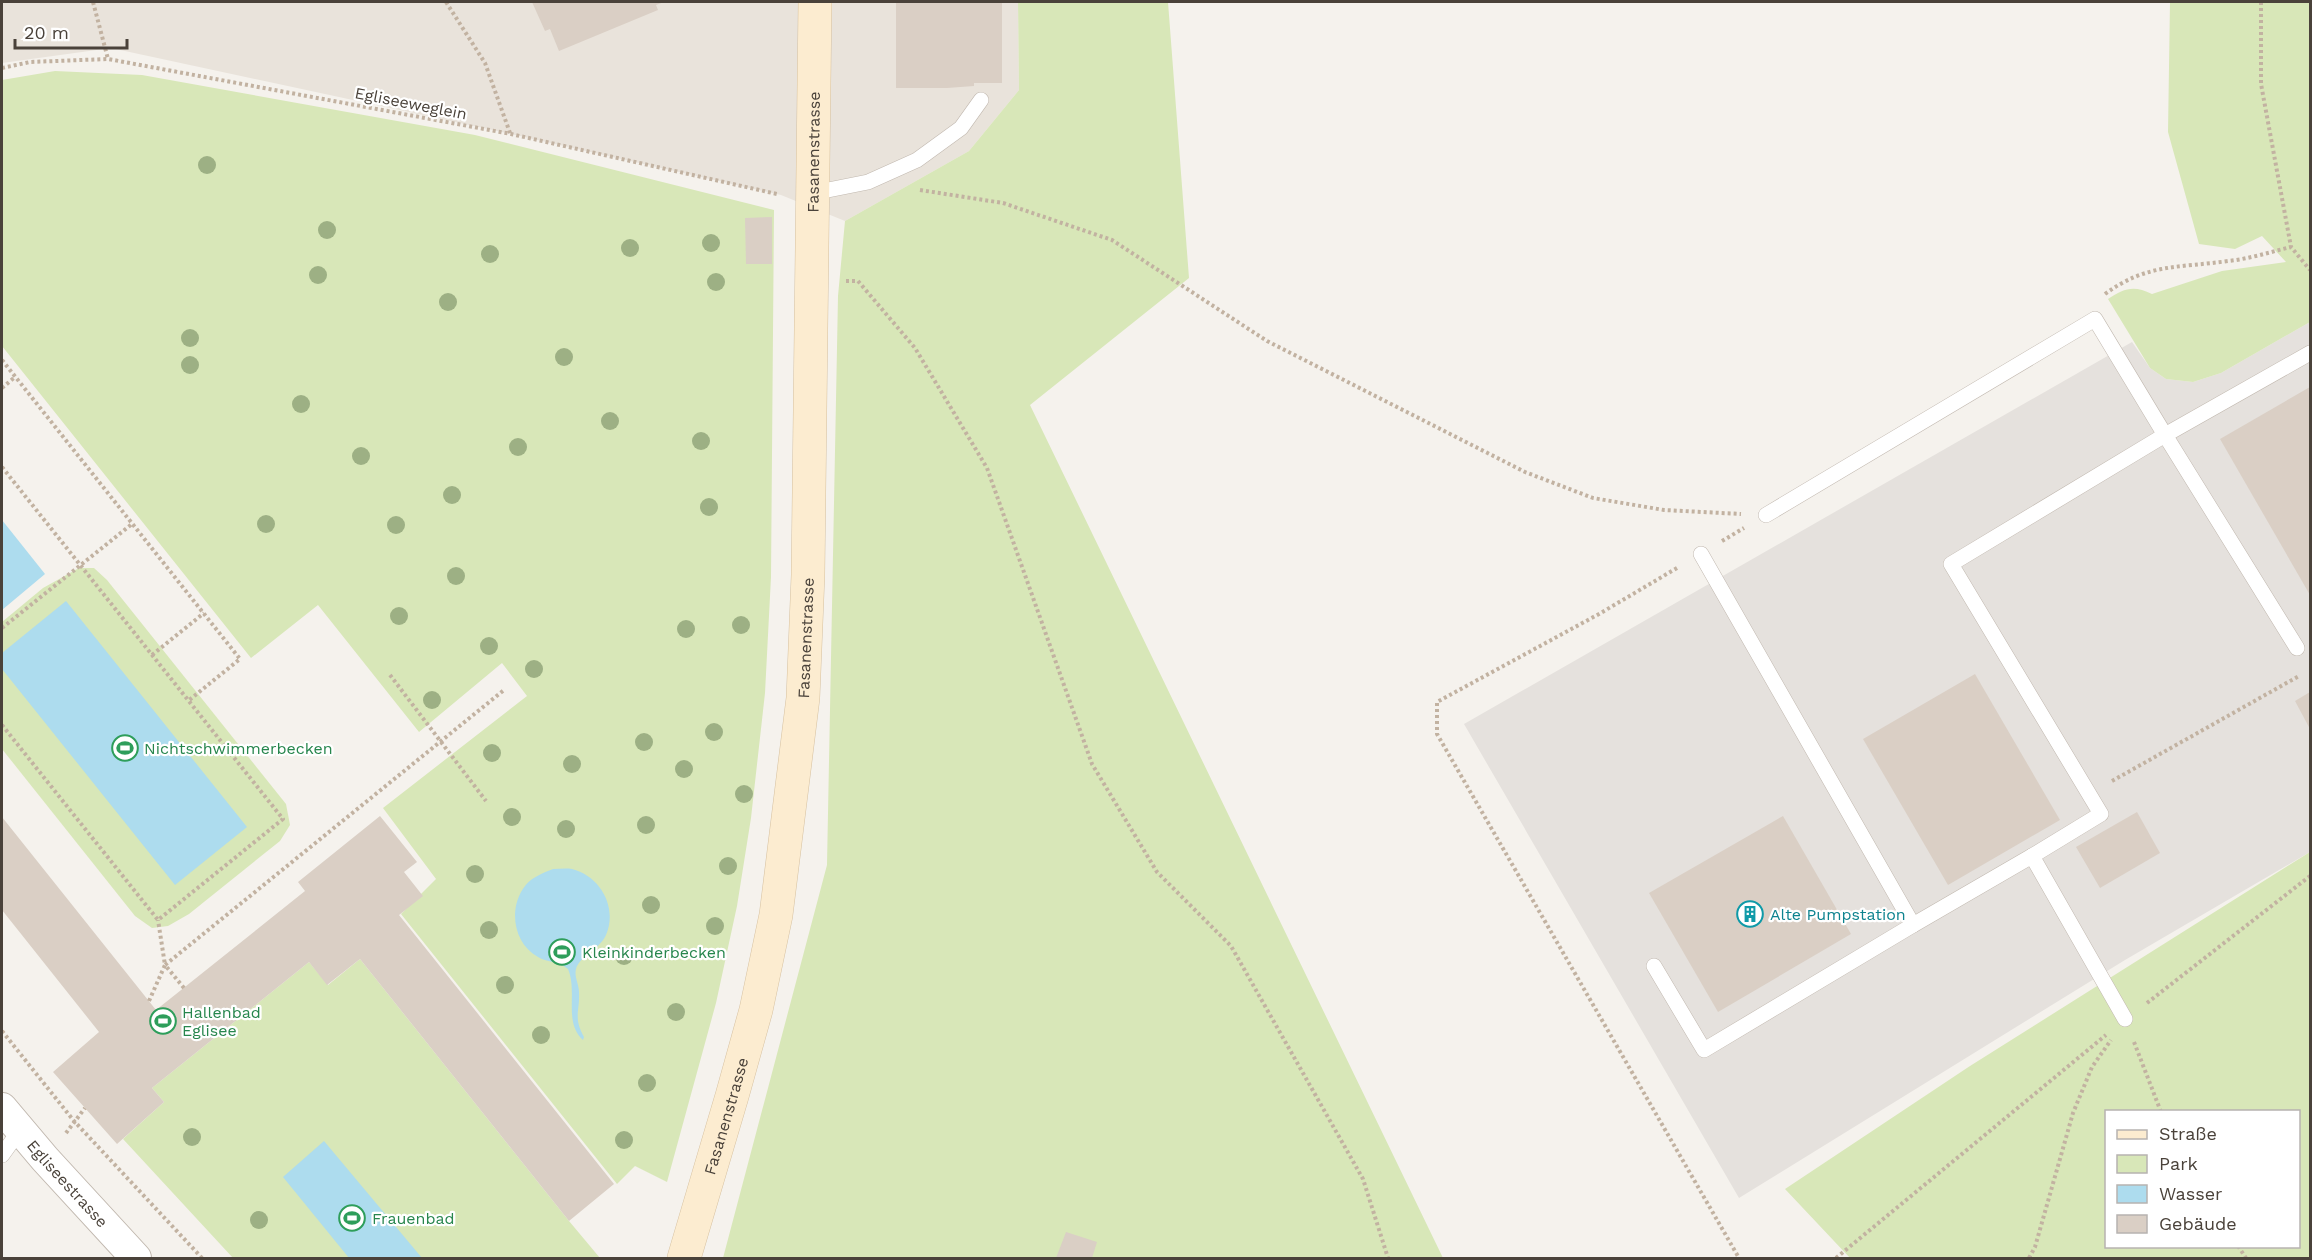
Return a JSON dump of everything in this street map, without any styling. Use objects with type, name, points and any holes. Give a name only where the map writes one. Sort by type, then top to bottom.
[{"type":"main road","name":"Fasanenstrasse","points":[[684,1258],[756,1010],[776,915],[803,698],[808,575],[815,2]]},
{"type":"street","name":"Egliseestrasse","points":[[11,1119],[136,1258]]},
{"type":"lane","points":[[813,193],[868,182],[917,160],[961,128],[981,100]]},
{"type":"lane","points":[[1766,515],[2095,319],[2297,648]]},
{"type":"lane","points":[[1654,966],[1704,1050],[2101,813],[1951,564],[2165,435],[2310,353]]},
{"type":"lane","points":[[1701,554],[1913,925]]},
{"type":"lane","points":[[2032,856],[2125,1019]]},
{"type":"lane","points":[[2,1155],[11,1119]]},
{"type":"path","points":[[93,2],[108,59]]},
{"type":"path","points":[[446,2],[485,63],[511,134]]},
{"type":"path","points":[[2261,2],[2261,84],[2291,247],[2310,270]]},
{"type":"path","name":"Egliseeweglein","points":[[2,68],[30,62],[108,59],[511,134],[781,195],[813,193]]},
{"type":"path","points":[[868,182],[1003,203],[1112,240],[1267,341],[1525,472],[1593,498],[1664,510],[1766,515]]},
{"type":"path","points":[[2095,319],[2102,297],[2122,281],[2164,267],[2229,261],[2291,247]]},
{"type":"path","points":[[813,280],[858,281],[915,348],[987,468],[1092,764],[1157,872],[1231,946],[1363,1179],[1388,1258]]},
{"type":"path","points":[[2,360],[240,659],[188,701]]},
{"type":"path","points":[[2,388],[15,377]]},
{"type":"path","points":[[2,467],[284,819],[158,920]]},
{"type":"path","points":[[1739,1258],[1437,734],[1437,702],[1599,614],[1766,515]]},
{"type":"path","points":[[2,628],[132,524]]},
{"type":"path","points":[[152,655],[204,614]]},
{"type":"path","points":[[390,675],[486,801]]},
{"type":"path","points":[[2089,794],[2299,676]]},
{"type":"path","points":[[149,1001],[165,965],[504,690]]},
{"type":"path","points":[[2,725],[158,920],[165,965],[184,988]]},
{"type":"path","points":[[1836,1258],[2125,1019],[2310,876]]},
{"type":"path","points":[[2125,1019],[2159,1110]]},
{"type":"path","points":[[2029,1258],[2035,1247],[2073,1113],[2092,1067],[2125,1019]]},
{"type":"path","points":[[2,1031],[74,1121],[202,1258]]},
{"type":"shaded area","points":[[2,2],[1018,2],[1019,90],[969,151],[845,221],[781,195],[111,48],[2,63]]},
{"type":"shaded area","points":[[2310,322],[2310,852],[2125,960],[1739,1198],[1464,724],[2132,342],[2150,368],[2166,379],[2193,382],[2221,373]]},
{"type":"green space","points":[[1018,2],[1168,2],[1189,278],[1030,405],[1443,1258],[723,1258],[827,865],[838,296],[845,221],[969,151],[1019,90]]},
{"type":"green space","points":[[2170,2],[2310,2],[2310,322],[2221,373],[2193,382],[2166,379],[2150,368],[2108,299],[2129,289],[2140,289],[2152,294],[2222,271],[2286,262],[2262,236],[2235,249],[2199,244],[2168,132]]},
{"type":"green space","points":[[55,71],[142,75],[475,135],[774,210],[771,577],[765,693],[751,818],[737,906],[716,1003],[667,1182],[635,1166],[617,1184],[401,914],[436,879],[383,808],[527,696],[502,663],[419,732],[318,605],[251,658],[2,346],[2,80]]},
{"type":"green space","points":[[79,568],[94,568],[107,580],[286,804],[290,825],[280,841],[189,914],[168,926],[152,928],[135,916],[2,749],[2,622],[43,588]]},
{"type":"green space","points":[[2310,852],[2310,1258],[1850,1258],[1785,1189],[1970,1066]]},
{"type":"green space","name":"Frauenbad","points":[[360,959],[600,1258],[233,1258],[123,1139],[164,1102],[152,1088],[309,962],[328,985]]},
{"type":"water","points":[[2,520],[45,574],[2,610]]},
{"type":"water","name":"Nichtschwimmerbecken","points":[[66,601],[247,827],[175,885],[2,669],[2,653]]},
{"type":"water","name":"Kleinkinderbecken","points":[[553,869],[572,869],[591,878],[604,894],[610,914],[603,940],[576,969],[579,992],[578,1019],[583,1040],[577,1033],[572,1016],[572,987],[568,969],[542,959],[530,951],[518,934],[516,924],[516,904],[525,886],[534,878]]},
{"type":"water","name":"Frauenbad","points":[[324,1141],[422,1258],[349,1258],[283,1177]]},
{"type":"building","points":[[532,2],[664,2],[656,5],[658,10],[559,51],[550,29],[545,31]]},
{"type":"building","points":[[896,2],[1002,2],[1002,83],[974,83],[974,86],[947,88],[896,88]]},
{"type":"building","points":[[772,217],[772,264],[746,264],[745,218]]},
{"type":"building","points":[[2310,387],[2310,595],[2220,439]]},
{"type":"building","points":[[1975,674],[2060,820],[1948,885],[1863,739]]},
{"type":"building","points":[[2310,692],[2310,729],[2295,701]]},
{"type":"building","points":[[2137,812],[2160,853],[2100,888],[2076,847]]},
{"type":"building","name":"Hallenbad Eglisee","points":[[380,816],[417,862],[404,872],[423,896],[399,915],[614,1184],[569,1221],[360,959],[327,985],[309,962],[152,1088],[164,1102],[117,1144],[53,1072],[99,1032],[2,910],[2,817],[156,1010],[305,891],[298,882]]},
{"type":"building","name":"Alte Pumpstation","points":[[1783,816],[1851,934],[1718,1012],[1649,893]]},
{"type":"building","points":[[1066,1232],[1097,1242],[1092,1258],[1056,1258]]},
{"type":"place","name":"Nichtschwimmerbecken","points":[[125,748]]},
{"type":"place","name":"Alte Pumpstation","points":[[1750,914]]},
{"type":"place","name":"Kleinkinderbecken","points":[[562,952]]},
{"type":"place","name":"Hallenbad Eglisee","points":[[163,1021]]},
{"type":"place","name":"Frauenbad","points":[[352,1218]]}]
